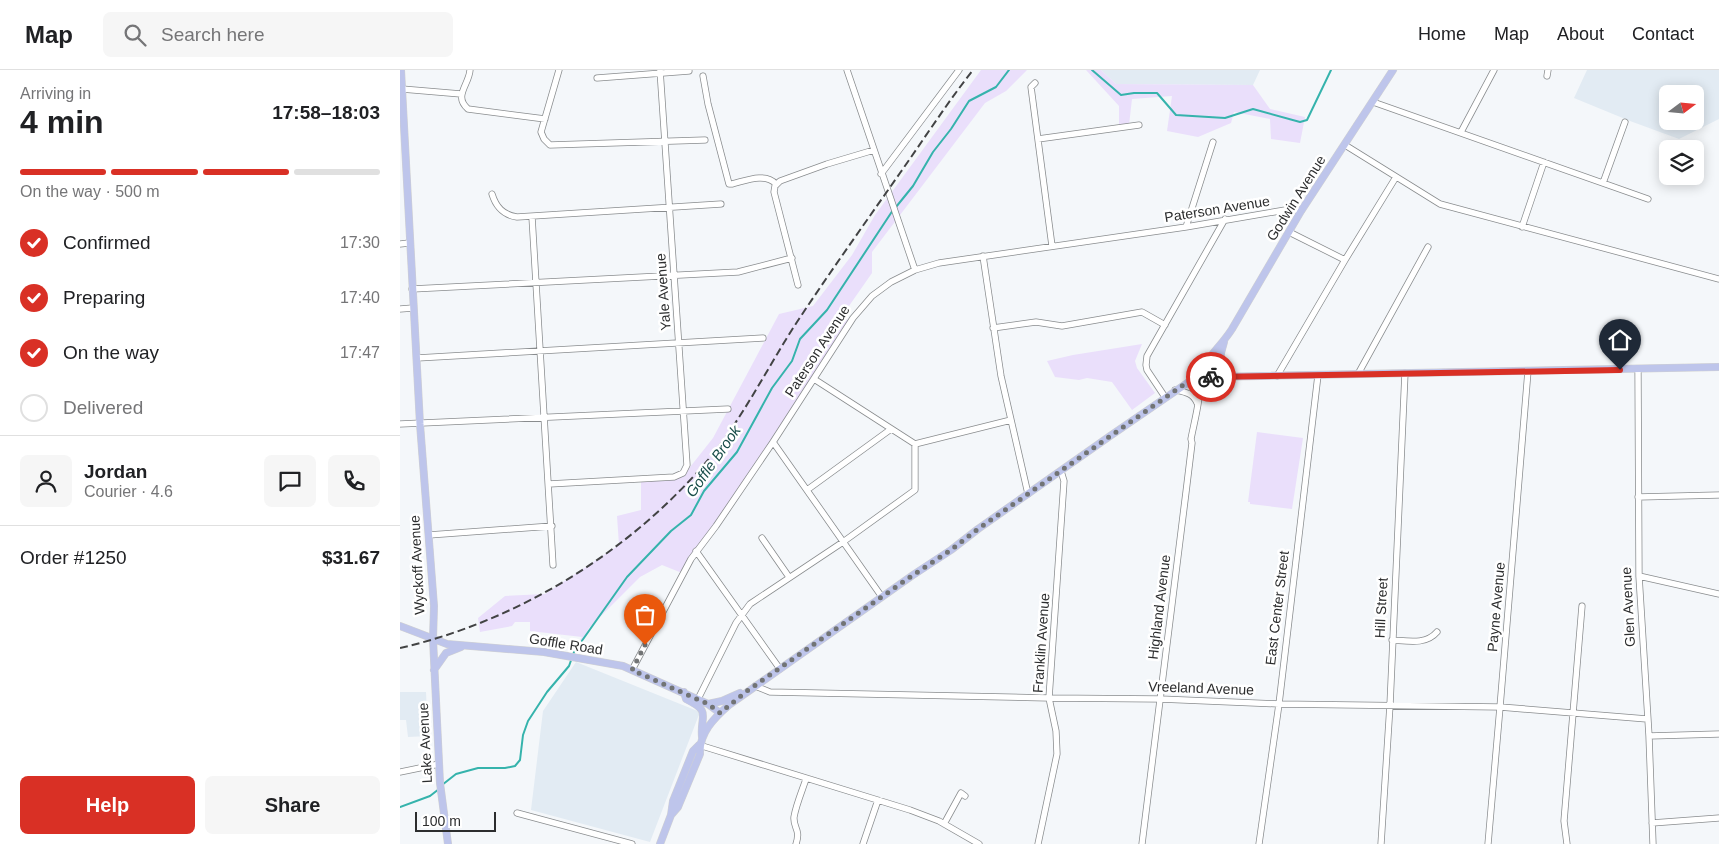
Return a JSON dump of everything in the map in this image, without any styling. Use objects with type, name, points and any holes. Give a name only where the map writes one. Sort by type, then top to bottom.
[{"type":"main road","name":"Wyckoff Avenue","points":[[401,70],[420,424],[434,606],[433,639]]},
{"type":"main road","name":"Godwin Avenue","points":[[1199,374],[1206,360],[1224,342],[1301,211],[1393,70]]},
{"type":"main road","name":"Godwin Avenue","points":[[660,844],[671,815],[678,807],[700,754],[701,742],[712,721],[720,713],[747,691],[951,550],[1175,390],[1212,366],[1221,353],[1224,342]]},
{"type":"main road","points":[[1221,353],[1219,362],[1234,377]]},
{"type":"main road","points":[[1199,374],[1213,377],[1234,377],[1719,367]]},
{"type":"main road","name":"Goffle Road","points":[[400,626],[446,644],[566,655],[623,666],[684,692],[708,704],[720,713]]},
{"type":"main road","name":"Lake Avenue","points":[[433,639],[440,793],[448,844]]},
{"type":"main road","points":[[434,670],[446,653],[466,646]]},
{"type":"main road","points":[[708,704],[722,701],[747,691]]},
{"type":"main road","points":[[684,692],[686,699],[703,711],[701,742]]},
{"type":"street","points":[[470,70],[469,79],[461,94],[464,106],[472,110],[545,119]]},
{"type":"street","points":[[559,70],[542,135],[546,142],[554,146],[705,140]]},
{"type":"street","points":[[847,70],[915,270]]},
{"type":"street","points":[[881,174],[959,70]]},
{"type":"street","points":[[1461,132],[1494,70]]},
{"type":"street","points":[[597,78],[689,71]]},
{"type":"street","name":"Yale Avenue","points":[[549,484],[674,477],[686,470],[684,410],[660,72]]},
{"type":"street","points":[[703,76],[708,104],[729,184],[762,178],[772,180],[776,184]]},
{"type":"street","points":[[1035,83],[1031,86],[1052,246]]},
{"type":"street","points":[[402,89],[461,94]]},
{"type":"street","points":[[1373,102],[1648,200]]},
{"type":"street","points":[[1603,183],[1625,122]]},
{"type":"street","points":[[1038,139],[1139,125]]},
{"type":"street","points":[[1186,227],[1213,142]]},
{"type":"street","points":[[1345,145],[1440,204],[1719,279]]},
{"type":"street","points":[[798,285],[774,192],[776,184],[811,169],[874,150]]},
{"type":"street","points":[[1522,227],[1544,162]]},
{"type":"street","points":[[1277,376],[1396,177]]},
{"type":"street","points":[[492,194],[497,206],[506,214],[517,217],[721,204]]},
{"type":"street","name":"Paterson Avenue","points":[[632,670],[696,551],[716,526],[773,442],[853,318],[881,289],[915,270],[939,263],[1186,227],[1291,209],[1301,211]]},
{"type":"street","points":[[532,217],[553,564]]},
{"type":"street","points":[[1165,397],[1147,370],[1146,360],[1225,219]]},
{"type":"street","points":[[1289,232],[1345,260]]},
{"type":"street","points":[[400,244],[409,243]]},
{"type":"street","points":[[1358,374],[1428,247]]},
{"type":"street","points":[[983,256],[1001,376],[1028,494]]},
{"type":"street","points":[[412,290],[738,272],[792,258]]},
{"type":"street","points":[[400,309],[413,308]]},
{"type":"street","points":[[994,328],[1036,322],[1062,326],[1142,312],[1165,325]]},
{"type":"street","points":[[417,358],[763,338]]},
{"type":"street","name":"Glen Avenue","points":[[1638,369],[1638,576],[1649,736],[1653,844]]},
{"type":"street","name":"Payne Avenue","points":[[1488,844],[1528,371]]},
{"type":"street","name":"Highland Avenue","points":[[1142,844],[1191,439],[1200,386],[1199,374]]},
{"type":"street","name":"Hill Street","points":[[1381,844],[1390,705],[1405,374]]},
{"type":"street","name":"East Center Street","points":[[1259,844],[1279,704],[1318,375]]},
{"type":"street","points":[[814,379],[915,444],[1011,420]]},
{"type":"street","points":[[1175,390],[1190,394],[1194,397],[1197,404]]},
{"type":"street","points":[[400,424],[728,408]]},
{"type":"street","points":[[807,490],[892,429]]},
{"type":"street","points":[[773,442],[882,597]]},
{"type":"street","points":[[698,699],[741,614],[757,598],[843,542],[916,490],[915,444]]},
{"type":"street","name":"Franklin Avenue","points":[[1038,844],[1057,754],[1056,730],[1049,698],[1064,482],[1061,471]]},
{"type":"street","points":[[1638,497],[1719,495]]},
{"type":"street","points":[[430,535],[551,526]]},
{"type":"street","points":[[762,538],[789,577]]},
{"type":"street","points":[[696,551],[780,669]]},
{"type":"street","points":[[1638,576],[1719,594]]},
{"type":"street","points":[[1567,844],[1564,821],[1582,606]]},
{"type":"street","points":[[1392,640],[1427,640],[1437,632]]},
{"type":"street","name":"Vreeland Avenue","points":[[755,686],[770,692],[1049,698],[1160,698],[1279,704],[1500,707],[1647,719]]},
{"type":"street","points":[[1649,736],[1719,734]]},
{"type":"street","points":[[701,742],[806,779],[917,812],[944,824],[979,844]]},
{"type":"street","points":[[400,772],[439,764]]},
{"type":"street","points":[[796,844],[798,833],[794,816],[806,779]]},
{"type":"street","points":[[944,824],[961,794],[965,796]]},
{"type":"street","points":[[863,844],[878,800]]},
{"type":"street","points":[[517,812],[632,844]]},
{"type":"street","points":[[1652,823],[1719,818]]},
{"type":"shaded area","points":[[981,70],[1027,70],[1006,91],[985,103],[872,252],[872,273],[842,316],[851,322],[682,573],[662,565],[640,577],[589,628],[579,646],[576,646],[582,637],[530,631],[530,622],[515,622],[512,626],[480,632],[478,618],[505,596],[545,594],[619,545],[617,516],[641,510],[641,478],[683,476],[713,438],[779,314],[813,306],[852,255],[875,215]]},
{"type":"shaded area","points":[[1086,70],[1101,70],[1116,84],[1253,85],[1270,109],[1305,117],[1300,143],[1271,139],[1270,119],[1234,112],[1231,123],[1198,137],[1167,131],[1172,96],[1132,99],[1129,125],[1119,126],[1119,106]]},
{"type":"shaded area","points":[[1101,70],[1260,70],[1253,85],[1116,84]]},
{"type":"shaded area","points":[[1587,70],[1719,70],[1719,119],[1704,126],[1704,85],[1659,85],[1659,130],[1697,130],[1679,139],[1574,98]]},
{"type":"shaded area","points":[[1142,344],[1135,361],[1137,368],[1155,393],[1132,410],[1112,382],[1087,378],[1079,380],[1055,377],[1047,361],[1073,355]]},
{"type":"shaded area","points":[[1257,432],[1303,438],[1292,509],[1250,504],[1248,502]]},
{"type":"shaded area","points":[[576,662],[700,712],[650,842],[531,810],[543,711]]},
{"type":"shaded area","points":[[400,692],[426,692],[428,736],[408,737],[406,720],[400,720]]},
{"type":"waterway","name":"Goffle Brook","points":[[896,207],[913,186],[933,152],[969,101],[996,87],[1009,70]]},
{"type":"waterway","name":"Goffle Brook","points":[[1092,70],[1121,95],[1157,93],[1176,115],[1225,118],[1253,109],[1300,122],[1307,120],[1331,70]]},
{"type":"waterway","name":"Goffle Brook","points":[[442,785],[456,774],[478,768],[515,766],[520,760],[523,735],[528,721],[547,692],[569,666],[574,652],[627,577],[671,531],[691,515],[704,491],[737,452],[772,388],[792,361],[800,339],[827,310],[893,210]]},
{"type":"waterway","name":"Goffle Brook","points":[[400,807],[430,796],[439,789]]},
{"type":"railway","points":[[400,648],[444,636],[487,620],[529,601],[607,553],[644,524],[677,493],[721,444],[809,303],[973,70]]},
{"type":"way so far","points":[[645,645],[632,670],[684,692],[708,704],[720,713],[747,691],[951,550],[1199,374],[1211,377]]},
{"type":"route","points":[[1211,377],[1620,370]]}]
